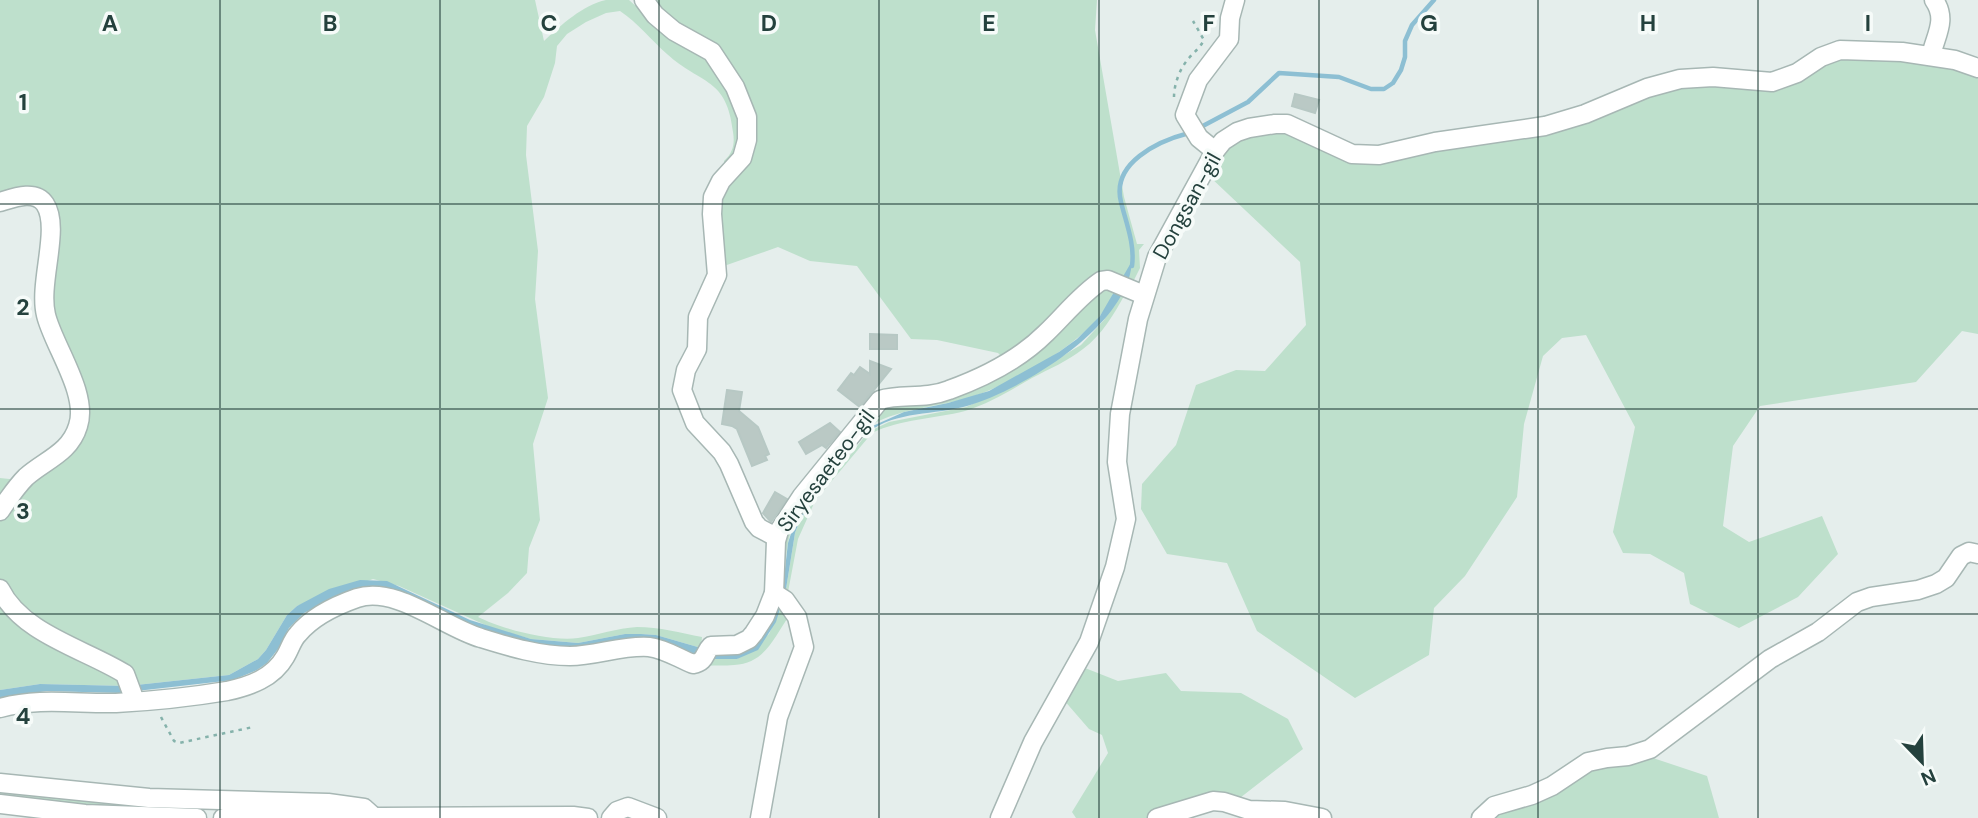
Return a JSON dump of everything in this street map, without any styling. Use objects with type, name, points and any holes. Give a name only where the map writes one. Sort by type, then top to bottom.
[{"type":"street","points":[[645,0],[655,15],[674,32],[712,52],[736,87],[747,117],[747,140],[742,158],[721,181],[713,197],[718,275],[698,317],[697,349],[685,370],[682,390],[695,423],[722,452],[729,464],[754,523],[776,537]]},
{"type":"street","points":[[1215,151],[1199,138],[1185,115],[1198,80],[1229,39],[1230,18],[1235,0]]},
{"type":"street","points":[[1931,56],[1942,21],[1941,12],[1934,0]]},
{"type":"street","name":"Dongsan-gil","points":[[1000,818],[1033,742],[1089,642],[1115,568],[1126,519],[1117,462],[1121,414],[1138,319],[1129,289],[1157,257],[1223,141],[1237,132],[1275,124],[1298,128],[1352,154],[1379,155],[1434,142],[1545,126],[1585,114],[1647,88],[1680,79],[1713,77],[1772,82],[1797,74],[1821,57],[1840,50],[1868,49],[1931,56],[1978,68]]},
{"type":"street","points":[[0,202],[31,196],[41,200],[46,207],[50,239],[44,280],[45,313],[73,379],[79,421],[74,435],[60,455],[28,476],[0,511]]},
{"type":"street","name":"Siryesaeteo-gil","points":[[0,708],[45,701],[230,690],[265,678],[281,664],[295,637],[307,625],[334,608],[367,596],[388,599],[422,610],[477,637],[545,654],[572,656],[638,647],[659,649],[693,664],[701,662],[713,645],[737,645],[749,639],[780,596],[776,537],[791,511],[880,400],[937,394],[1004,365],[1034,344],[1096,284],[1104,280],[1129,289]]},
{"type":"street","points":[[1481,818],[1494,806],[1552,786],[1588,762],[1628,756],[1650,749],[1770,659],[1818,632],[1857,602],[1936,584],[1946,578],[1961,556],[1969,552],[1978,554]]},
{"type":"street","points":[[0,589],[10,607],[18,614],[81,653],[122,671],[138,695]]},
{"type":"street","points":[[760,818],[778,717],[804,647],[797,617],[780,596]]},
{"type":"street","points":[[0,783],[149,799],[328,803],[364,808],[374,817]]},
{"type":"street","points":[[1157,818],[1213,802],[1224,802],[1250,810],[1285,811],[1322,818]]},
{"type":"street","points":[[0,804],[85,814],[197,818]]},
{"type":"street","points":[[611,818],[617,811],[628,807],[657,818]]},
{"type":"street","points":[[223,818],[588,818]]},
{"type":"path","points":[[138,695],[171,736],[180,743],[253,727]]},
{"type":"green space","points":[[0,0],[535,0],[544,41],[565,22],[589,6],[606,0],[629,0],[648,17],[697,46],[731,86],[743,140],[724,170],[724,161],[733,148],[734,140],[725,101],[711,84],[679,64],[627,16],[620,11],[606,13],[567,34],[557,46],[555,63],[544,97],[527,126],[526,155],[538,251],[535,299],[548,398],[533,444],[540,520],[529,548],[527,573],[508,593],[478,617],[513,630],[567,639],[637,627],[662,629],[702,637],[701,648],[656,635],[641,634],[625,634],[578,643],[531,639],[492,628],[399,586],[373,579],[297,606],[287,615],[258,659],[229,675],[127,686],[40,684],[0,690],[0,478],[19,480],[54,455],[76,421],[60,356],[40,203],[0,206]]},
{"type":"green space","points":[[649,0],[1097,0],[1095,30],[1124,197],[1137,244],[1144,244],[1139,250],[1140,268],[1132,284],[1118,279],[1005,360],[998,353],[937,340],[911,339],[857,266],[810,261],[778,247],[724,266],[718,203],[740,166],[743,95]]},
{"type":"green space","points":[[1841,57],[1928,61],[1978,74],[1978,334],[1962,331],[1916,382],[1760,406],[1733,446],[1723,526],[1749,542],[1822,516],[1838,554],[1798,597],[1739,628],[1690,604],[1684,573],[1650,554],[1623,553],[1613,532],[1635,427],[1586,335],[1562,338],[1543,356],[1524,424],[1517,497],[1465,576],[1434,608],[1429,655],[1355,698],[1257,631],[1227,563],[1167,554],[1141,509],[1142,484],[1176,445],[1196,385],[1236,370],[1265,371],[1306,325],[1300,262],[1209,176],[1226,149],[1238,140],[1258,134],[1292,134],[1365,161],[1695,84],[1756,90],[1780,89],[1801,80],[1824,63]]},
{"type":"green space","points":[[1105,285],[1115,289],[1099,317],[1072,342],[1037,366],[981,394],[894,415],[865,430],[829,473],[792,529],[783,586],[781,546],[785,529],[854,440],[883,409],[897,401],[916,402],[939,397],[1007,367],[1031,351],[1089,296]]},
{"type":"green space","points":[[1121,292],[1125,294],[1102,331],[1090,344],[1065,361],[974,408],[894,425],[872,433],[815,501],[798,539],[788,592],[786,589],[795,533],[800,520],[868,432],[889,422],[966,407],[1010,387],[1081,345],[1104,320]]},
{"type":"green space","points":[[781,608],[789,616],[761,655],[745,663],[706,666],[712,659],[737,659],[769,634]]},
{"type":"green space","points":[[1085,668],[1118,681],[1166,673],[1181,691],[1241,693],[1288,719],[1303,749],[1236,801],[1147,818],[1076,818],[1072,812],[1108,753],[1102,735],[1089,729],[1063,699]]},
{"type":"green space","points":[[1650,757],[1707,776],[1719,818],[1485,818],[1577,773]]},
{"type":"green space","points":[[0,786],[347,810],[93,807],[0,796]]},
{"type":"water","points":[[1132,261],[1126,285],[1113,309],[1069,352],[1043,370],[990,398],[955,409],[891,420],[863,437],[800,520],[795,533],[786,589],[776,622],[758,650],[737,659],[712,659],[680,650],[554,648],[488,633],[423,603],[339,596],[304,613],[289,628],[267,663],[233,680],[119,693],[47,691],[0,698],[0,690],[40,684],[127,686],[229,675],[258,659],[287,615],[297,606],[329,589],[360,580],[387,581],[470,620],[531,639],[578,643],[625,634],[656,635],[715,652],[757,642],[773,619],[783,586],[788,543],[796,518],[866,429],[904,412],[989,391],[1059,352],[1077,339],[1100,316]]},
{"type":"building","points":[[1295,94],[1319,100],[1315,113],[1292,106]]},
{"type":"building","points":[[870,334],[897,335],[897,349],[870,349]]},
{"type":"building","points":[[870,361],[891,369],[860,407],[838,390],[851,373],[854,375],[860,367],[870,374]]},
{"type":"building","points":[[727,390],[742,392],[739,411],[758,427],[769,454],[765,456],[767,460],[752,466],[737,429],[722,424]]},
{"type":"building","points":[[830,423],[840,432],[826,448],[822,445],[806,454],[799,442]]},
{"type":"building","points":[[775,492],[787,499],[771,522],[763,513]]},
{"type":"waterway","points":[[1199,128],[1248,102],[1279,73],[1339,77],[1371,89],[1384,89],[1393,83],[1401,70],[1405,57],[1405,41],[1412,25],[1434,0]]},
{"type":"waterway","points":[[1132,266],[1131,242],[1121,202],[1123,176],[1130,165],[1151,148],[1189,133]]}]
